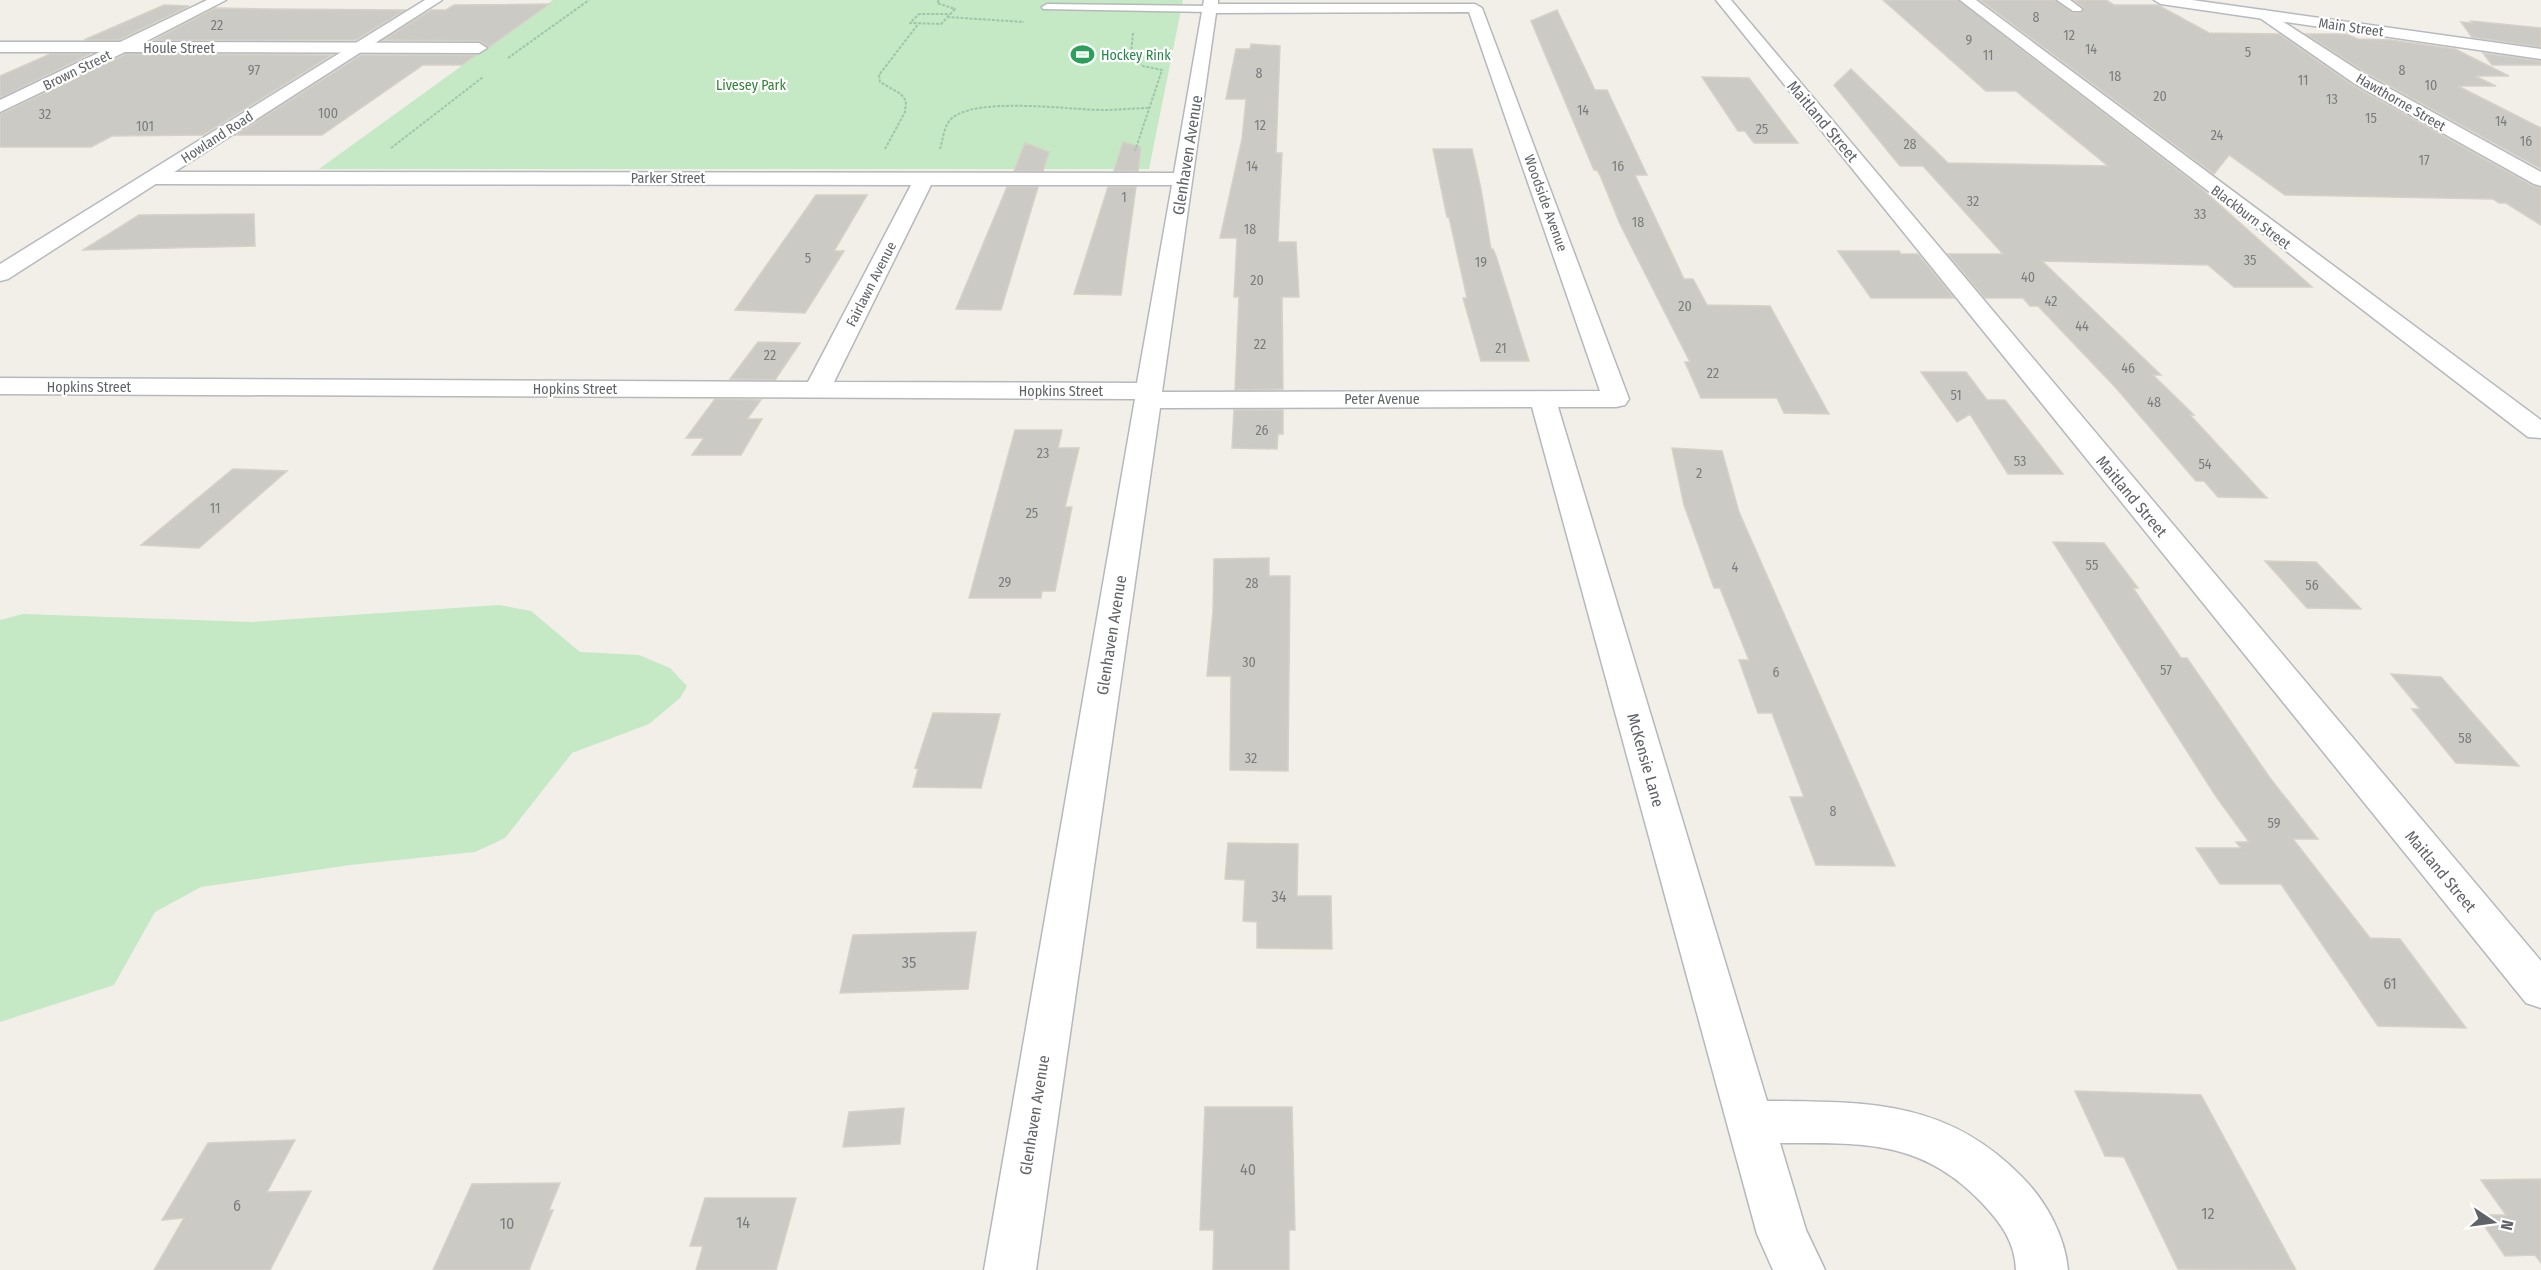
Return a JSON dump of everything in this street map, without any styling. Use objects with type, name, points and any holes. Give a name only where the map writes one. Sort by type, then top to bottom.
[{"type":"street","name":"Brown Street","points":[[0,107],[219,0]]},
{"type":"street","name":"Howland Road","points":[[0,274],[435,0]]},
{"type":"street","name":"Maitland Street","points":[[1723,0],[2541,991]]},
{"type":"street","name":"Blackburn Street","points":[[1967,0],[2538,431]]},
{"type":"street","name":"Main Street","points":[[2161,0],[2261,7],[2291,18],[2541,54]]},
{"type":"street","name":"Woodside Avenue","points":[[1210,4],[1475,8],[1616,399]]},
{"type":"street","name":"Glenhaven Avenue","points":[[1010,1270],[1210,4]]},
{"type":"street","name":"Hawthorne Street","points":[[2261,7],[2361,80],[2541,180]]},
{"type":"street","name":"Houle Street","points":[[0,47],[479,48]]},
{"type":"street","name":"Parker Street","points":[[154,178],[1183,179]]},
{"type":"street","name":"Fairlawn Avenue","points":[[817,390],[924,179]]},
{"type":"street","name":"Hopkins Street","points":[[0,386],[817,390],[1149,395]]},
{"type":"street","name":"Peter Avenue","points":[[1149,395],[1616,399]]},
{"type":"street","name":"McKensie Lane","points":[[1543,399],[1782,1234],[1799,1270]]},
{"type":"street","points":[[1750,1122],[1892,1126],[1921,1134],[1949,1147],[1976,1163],[2000,1185],[2019,1209],[2033,1235],[2042,1262],[2042,1270]]},
{"type":"lane","points":[[2062,0],[2077,9]]},
{"type":"lane","points":[[1047,7],[1210,4]]},
{"type":"path","points":[[508,58],[589,0]]},
{"type":"path","points":[[939,0],[937,3],[955,9],[941,24],[910,23],[919,14],[950,14]]},
{"type":"path","points":[[881,157],[905,112],[906,100],[880,82],[879,75],[919,23]]},
{"type":"path","points":[[1131,156],[1136,150],[1162,70],[1143,66],[1138,62],[1138,55],[1131,54],[1133,32],[1141,32]]},
{"type":"path","points":[[385,152],[492,71]]},
{"type":"path","points":[[938,153],[947,124],[954,116],[969,111],[1012,106],[1106,110],[1149,108]]},
{"type":"green space","name":"Livesey Park","points":[[553,0],[1183,0],[1149,169],[319,169]]},
{"type":"green space","points":[[499,605],[531,611],[580,652],[639,655],[670,668],[687,686],[680,698],[649,724],[572,753],[505,838],[475,852],[350,865],[201,887],[155,912],[114,985],[0,1022],[0,620],[23,614],[252,622]]},
{"type":"building","points":[[1883,0],[1958,0],[2202,189],[2312,287],[2234,287],[2208,265],[2042,261],[2161,375],[2153,375],[2194,415],[2190,415],[2267,498],[2218,497],[2204,481],[2196,481],[2116,388],[2038,306],[2030,306],[2023,298],[1985,298],[1948,254],[2003,254],[1923,166],[1900,166],[1834,85],[1851,69],[1948,163],[2108,166],[2016,91],[1986,91]]},
{"type":"building","points":[[1980,0],[2055,0],[2073,13],[2081,13],[2084,8],[2074,0],[2106,0],[2114,5],[2158,5],[2209,33],[2279,34],[2354,86],[2533,186],[2541,188],[2541,225],[2506,203],[2499,203],[2493,199],[2285,195],[2229,155],[2214,174]]},
{"type":"building","points":[[549,4],[489,47],[479,41],[383,40],[431,10],[446,10],[454,5]]},
{"type":"building","points":[[164,5],[189,6],[119,40],[84,40]]},
{"type":"building","points":[[215,8],[405,10],[356,40],[154,40]]},
{"type":"building","points":[[1557,10],[1595,90],[1607,90],[1647,175],[1635,175],[1684,279],[1693,279],[1707,305],[1770,306],[1829,414],[1784,413],[1777,398],[1701,398],[1685,362],[1690,362],[1620,224],[1600,175],[1597,170],[1594,170],[1531,21]]},
{"type":"building","points":[[2471,21],[2541,28],[2541,47],[2472,37],[2461,22],[2473,23]]},
{"type":"building","points":[[2306,34],[2346,34],[2358,39],[2391,40],[2455,49],[2509,76],[2475,76],[2496,86],[2458,86],[2541,128],[2541,169],[2368,74]]},
{"type":"building","points":[[1251,44],[1280,46],[1276,153],[1282,153],[1278,242],[1296,242],[1299,297],[1282,297],[1283,389],[1235,390],[1239,297],[1234,297],[1237,238],[1220,238],[1242,139],[1246,99],[1226,99],[1236,49],[1250,49]]},
{"type":"building","points":[[2483,53],[2541,61],[2541,65],[2492,65]]},
{"type":"building","points":[[50,54],[90,54],[0,98],[0,76]]},
{"type":"building","points":[[126,54],[332,55],[203,135],[112,136],[91,147],[0,147],[0,114]]},
{"type":"building","points":[[361,55],[476,55],[462,65],[423,65],[322,135],[236,135]]},
{"type":"building","points":[[1702,77],[1749,78],[1798,143],[1754,143],[1745,131],[1738,131]]},
{"type":"building","points":[[1123,142],[1141,147],[1138,171],[1114,171]]},
{"type":"building","points":[[1025,143],[1049,152],[1043,171],[1014,171]]},
{"type":"building","points":[[1433,149],[1472,149],[1491,249],[1496,256],[1529,361],[1481,361],[1463,298],[1467,298]]},
{"type":"building","points":[[1007,187],[1038,187],[1001,310],[956,309]]},
{"type":"building","points":[[1108,187],[1136,187],[1121,295],[1074,294]]},
{"type":"building","points":[[816,195],[867,195],[834,251],[844,251],[805,313],[735,310]]},
{"type":"building","points":[[254,214],[255,246],[83,250],[139,215]]},
{"type":"building","points":[[1838,251],[1899,251],[1901,254],[1918,254],[1954,298],[1871,298]]},
{"type":"building","points":[[758,342],[800,343],[775,380],[730,379]]},
{"type":"building","points":[[1921,372],[1966,372],[1987,400],[2005,400],[2063,474],[2008,474],[1970,414],[1957,422]]},
{"type":"building","points":[[715,399],[761,400],[747,419],[762,419],[741,455],[692,455],[704,438],[686,438]]},
{"type":"building","points":[[1234,410],[1283,410],[1283,434],[1278,434],[1277,449],[1232,448]]},
{"type":"building","points":[[1015,430],[1062,430],[1058,448],[1079,448],[1065,507],[1072,507],[1055,591],[1042,591],[1041,598],[969,598]]},
{"type":"building","points":[[1672,448],[1722,451],[1739,512],[1895,866],[1816,865],[1790,797],[1804,797],[1772,713],[1758,713],[1739,660],[1749,660],[1720,588],[1714,588],[1684,505]]},
{"type":"building","points":[[233,469],[287,471],[199,548],[141,545]]},
{"type":"building","points":[[2053,542],[2104,543],[2138,588],[2133,588],[2181,658],[2187,658],[2270,778],[2318,839],[2293,839],[2370,938],[2400,939],[2466,1028],[2378,1026],[2281,884],[2220,884],[2196,848],[2241,848],[2236,842],[2249,842],[2215,795]]},
{"type":"building","points":[[1269,558],[1269,576],[1290,576],[1288,771],[1230,770],[1231,676],[1207,676],[1213,611],[1214,559]]},
{"type":"building","points":[[2265,561],[2316,562],[2361,609],[2307,608]]},
{"type":"building","points":[[2391,674],[2441,677],[2519,766],[2456,763],[2412,709],[2420,709]]},
{"type":"building","points":[[933,713],[1000,714],[981,788],[913,787],[918,769],[915,768]]},
{"type":"building","points":[[1228,843],[1298,844],[1297,896],[1331,896],[1332,949],[1257,948],[1257,922],[1243,921],[1245,880],[1225,879]]},
{"type":"building","points":[[976,932],[968,989],[840,993],[853,935]]},
{"type":"building","points":[[2075,1091],[2201,1095],[2296,1270],[2178,1269],[2124,1157],[2105,1156]]},
{"type":"building","points":[[1205,1107],[1292,1107],[1295,1230],[1289,1230],[1289,1270],[1213,1270],[1214,1230],[1200,1230]]},
{"type":"building","points":[[904,1108],[900,1144],[843,1147],[849,1112]]},
{"type":"building","points":[[295,1140],[267,1192],[311,1191],[270,1270],[154,1270],[184,1218],[162,1220],[208,1143]]},
{"type":"building","points":[[2541,1179],[2541,1263],[2535,1255],[2505,1256],[2477,1215],[2506,1215],[2481,1180]]},
{"type":"building","points":[[560,1183],[549,1210],[553,1210],[529,1270],[433,1270],[472,1184]]},
{"type":"building","points":[[705,1198],[796,1198],[776,1270],[696,1270],[703,1246],[690,1246]]},
{"type":"place","name":"Hockey Rink","points":[[1083,55]]}]
